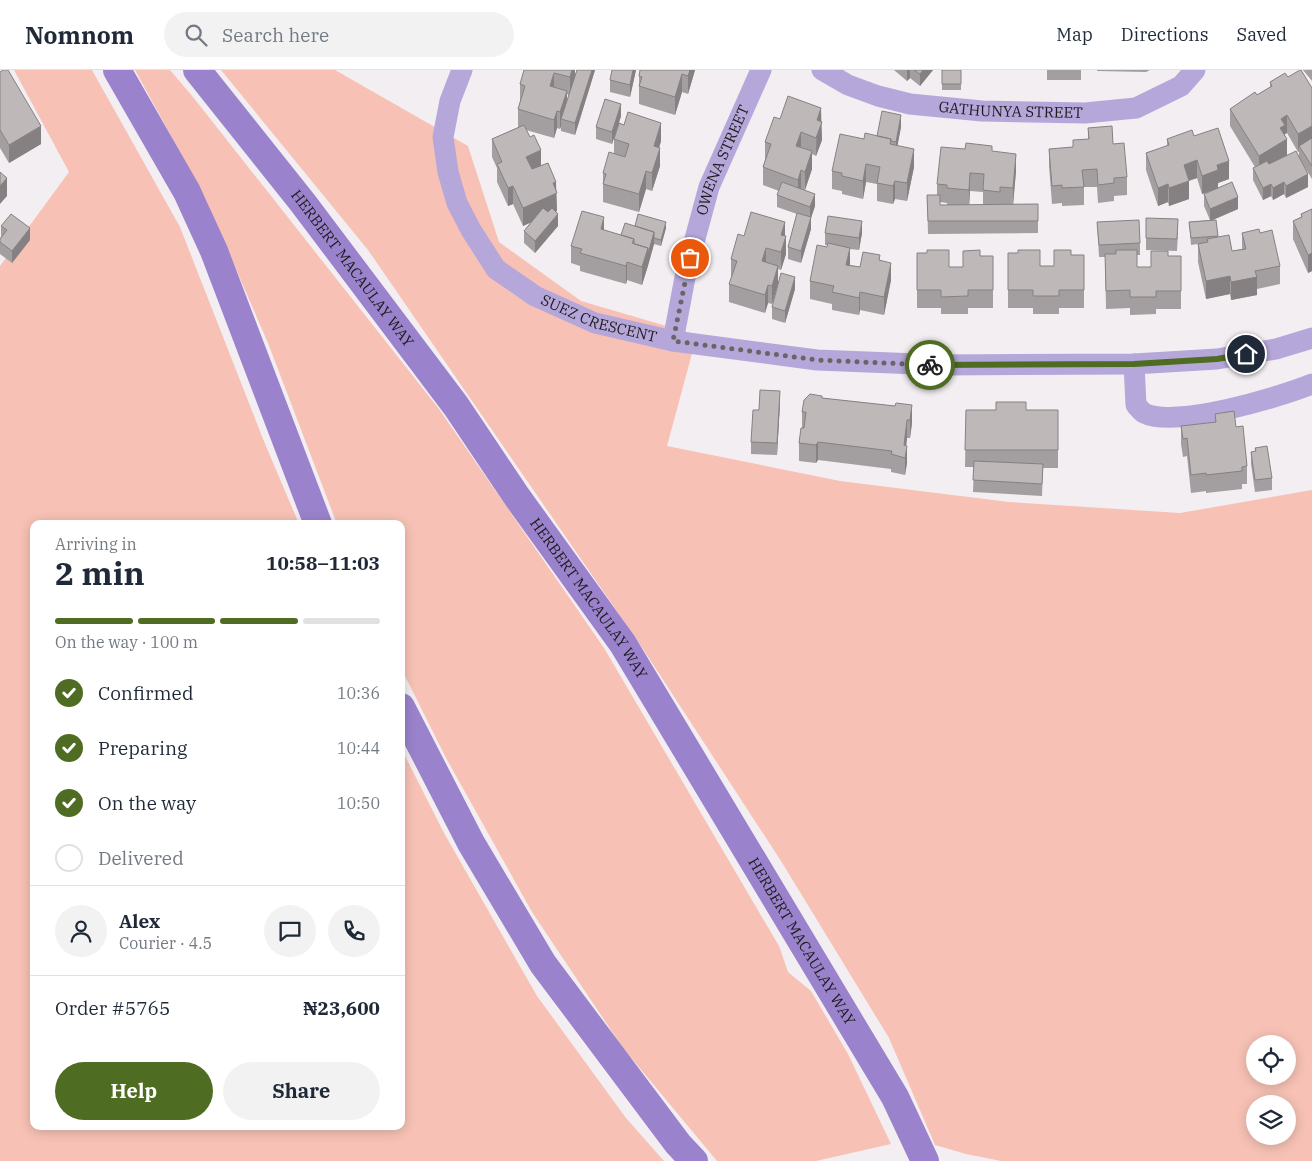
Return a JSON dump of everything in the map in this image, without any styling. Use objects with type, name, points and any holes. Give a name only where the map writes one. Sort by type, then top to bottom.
[{"type":"main road","points":[[117,70],[187,192],[214,251],[316,520]]},
{"type":"main road","name":"HERBERT MACAULAY WAY","points":[[197,70],[303,203],[456,406],[517,497],[623,644],[798,939],[841,1006],[894,1097],[925,1161]]},
{"type":"main road","points":[[405,715],[471,843],[543,964],[686,1153]]},
{"type":"street","name":"SUEZ CRESCENT","points":[[462,70],[450,101],[443,137],[448,172],[457,203],[464,217],[496,269],[535,296],[595,323],[673,341],[818,360],[942,365],[1134,364],[1217,359],[1276,349],[1312,338]]},
{"type":"street","name":"OWENA STREET","points":[[673,341],[686,272],[709,187],[761,70]]},
{"type":"street","name":"GATHUNYA STREET","points":[[822,70],[848,84],[878,96],[910,104],[982,111],[1085,113],[1136,108],[1181,86],[1195,70]]},
{"type":"street","points":[[1134,364],[1136,405],[1144,413],[1172,417],[1216,413],[1312,384]]},
{"type":"shaded area","points":[[14,70],[92,70],[180,227],[263,439],[297,520],[30,520],[30,1130],[405,1130],[405,756],[444,833],[537,996],[626,1118],[664,1161],[0,1161],[0,266],[69,172]]},
{"type":"shaded area","points":[[135,70],[170,70],[439,409],[604,648],[779,946],[788,972],[811,991],[848,1054],[891,1144],[816,1161],[717,1161],[623,1048],[532,912],[446,758],[405,676],[405,520],[335,520],[268,343],[206,200]]},
{"type":"shaded area","points":[[221,70],[335,70],[468,146],[499,242],[581,301],[697,335],[667,446],[840,481],[1009,502],[1180,513],[1312,490],[1312,1161],[1001,1161],[935,1145],[889,1038],[781,861],[643,649],[368,250]]},
{"type":"building","points":[[8,70],[41,126],[9,145],[0,130],[0,72]]},
{"type":"building","points":[[524,70],[572,70],[570,77],[554,73],[550,86],[567,91],[560,112],[557,111],[554,120],[518,109],[525,86],[520,84]]},
{"type":"building","points":[[577,70],[592,70],[575,123],[561,119]]},
{"type":"building","points":[[612,70],[633,70],[630,85],[610,80]]},
{"type":"building","points":[[640,70],[690,70],[688,76],[682,74],[675,97],[639,86],[642,77],[639,76]]},
{"type":"building","points":[[914,70],[923,70],[920,74]]},
{"type":"building","points":[[942,70],[961,70],[961,84],[942,84]]},
{"type":"building","points":[[1300,70],[1312,88],[1312,126],[1298,134],[1287,115],[1281,119],[1285,125],[1280,128],[1287,139],[1259,156],[1230,109],[1255,92],[1257,95],[1272,86],[1270,82],[1285,73],[1288,77]]},
{"type":"building","points":[[788,96],[821,108],[817,120],[822,122],[816,138],[801,132],[796,146],[812,151],[805,172],[801,170],[798,180],[763,167],[771,144],[765,142],[774,117],[780,119]]},
{"type":"building","points":[[605,99],[621,104],[612,132],[596,127]]},
{"type":"building","points":[[882,111],[901,115],[896,142],[877,136]]},
{"type":"building","points":[[628,112],[661,123],[654,146],[660,148],[652,173],[646,171],[639,194],[603,184],[606,174],[603,173],[609,152],[625,157],[629,144],[614,139],[619,123],[624,125]]},
{"type":"building","points":[[524,125],[530,137],[534,135],[541,150],[526,157],[532,169],[548,163],[556,182],[553,183],[557,193],[523,208],[513,186],[508,188],[497,164],[502,162],[492,139]]},
{"type":"building","points":[[1112,126],[1113,144],[1124,143],[1127,177],[1114,178],[1114,183],[1098,185],[1097,169],[1082,170],[1084,187],[1062,188],[1062,185],[1052,186],[1049,149],[1073,147],[1073,140],[1089,139],[1088,128]]},
{"type":"building","points":[[1218,128],[1229,161],[1217,165],[1218,170],[1202,176],[1197,160],[1184,165],[1189,181],[1169,188],[1168,184],[1158,188],[1146,153],[1169,145],[1167,139],[1192,130],[1194,136]]},
{"type":"building","points":[[865,133],[891,139],[890,144],[914,149],[907,183],[895,181],[893,186],[877,183],[880,167],[866,164],[863,181],[842,176],[842,173],[832,171],[840,134],[864,139]]},
{"type":"building","points":[[1312,138],[1312,166],[1299,146]]},
{"type":"building","points":[[966,143],[992,146],[992,151],[1016,154],[1013,188],[1000,187],[1000,192],[983,190],[984,174],[970,173],[969,190],[947,188],[947,185],[937,184],[941,147],[965,149]]},
{"type":"building","points":[[1296,151],[1308,174],[1286,186],[1284,182],[1273,188],[1271,184],[1263,188],[1253,168],[1267,161],[1269,164]]},
{"type":"building","points":[[0,172],[7,178],[0,186]]},
{"type":"building","points":[[782,182],[815,194],[810,207],[777,195]]},
{"type":"building","points":[[1232,182],[1238,197],[1210,209],[1204,194]]},
{"type":"building","points":[[927,195],[940,195],[940,205],[1038,204],[1038,221],[928,221]]},
{"type":"building","points":[[543,208],[548,212],[552,208],[558,214],[535,241],[524,231]]},
{"type":"building","points":[[1312,209],[1312,253],[1308,255],[1293,221],[1302,217],[1301,214]]},
{"type":"building","points":[[582,211],[604,217],[601,229],[634,239],[632,243],[648,248],[642,267],[627,262],[626,266],[580,253],[582,249],[571,246]]},
{"type":"building","points":[[751,212],[785,222],[781,235],[786,236],[781,252],[766,248],[762,261],[778,266],[772,286],[768,285],[765,295],[729,284],[737,261],[731,259],[738,234],[744,236]]},
{"type":"building","points":[[797,213],[811,217],[801,251],[788,247]]},
{"type":"building","points":[[11,214],[30,228],[12,251],[0,242],[0,239],[7,230],[1,226]]},
{"type":"building","points":[[638,214],[666,222],[661,240],[654,238],[654,232],[635,226]]},
{"type":"building","points":[[828,216],[862,221],[859,238],[825,233]]},
{"type":"building","points":[[1146,218],[1178,219],[1177,239],[1146,238]]},
{"type":"building","points":[[1139,220],[1140,243],[1099,245],[1097,222]]},
{"type":"building","points":[[1216,220],[1218,236],[1191,238],[1189,222]]},
{"type":"building","points":[[625,223],[654,232],[648,254],[648,248],[634,244],[634,239],[621,235]]},
{"type":"building","points":[[1259,229],[1260,233],[1272,230],[1280,266],[1255,271],[1257,277],[1231,282],[1230,276],[1206,281],[1198,244],[1208,242],[1207,239],[1229,235],[1232,251],[1246,249],[1242,233]]},
{"type":"building","points":[[828,243],[850,248],[846,265],[860,267],[863,252],[880,255],[879,260],[891,263],[884,297],[860,292],[859,298],[832,292],[834,286],[810,281],[817,245],[827,247]]},
{"type":"building","points":[[927,250],[949,250],[949,267],[963,267],[963,251],[980,250],[980,256],[993,256],[993,290],[968,290],[968,296],[941,297],[941,290],[917,290],[917,253],[927,253]]},
{"type":"building","points":[[1018,250],[1040,250],[1040,266],[1054,266],[1054,250],[1071,250],[1071,255],[1084,255],[1084,290],[1059,290],[1059,296],[1033,296],[1033,290],[1008,290],[1008,253],[1018,253]]},
{"type":"building","points":[[1116,250],[1137,250],[1137,267],[1151,267],[1151,251],[1168,251],[1168,256],[1181,256],[1181,291],[1156,291],[1156,297],[1130,297],[1130,290],[1106,291],[1105,254],[1116,254]]},
{"type":"building","points":[[781,273],[795,277],[785,311],[772,307]]},
{"type":"building","points":[[760,390],[780,391],[777,443],[751,442],[753,410],[759,410]]},
{"type":"building","points":[[810,394],[822,396],[822,398],[895,406],[896,403],[912,405],[910,420],[907,420],[904,445],[907,446],[905,458],[891,454],[892,451],[818,442],[816,445],[799,443],[801,428],[804,428],[806,412],[802,412],[804,400]]},
{"type":"building","points":[[996,402],[1026,402],[1026,410],[1058,410],[1058,450],[965,450],[966,410],[996,410]]},
{"type":"building","points":[[1234,411],[1236,427],[1243,426],[1247,466],[1242,467],[1242,471],[1191,475],[1187,438],[1183,439],[1181,426],[1216,422],[1215,414]]},
{"type":"building","points":[[1267,446],[1272,478],[1255,480],[1251,452],[1256,451],[1255,448]]},
{"type":"building","points":[[974,461],[1043,464],[1042,484],[973,480]]},
{"type":"way so far","points":[[690,258],[673,341],[818,360],[930,365]]},
{"type":"route","points":[[930,365],[1134,364],[1217,359],[1246,354]]}]
